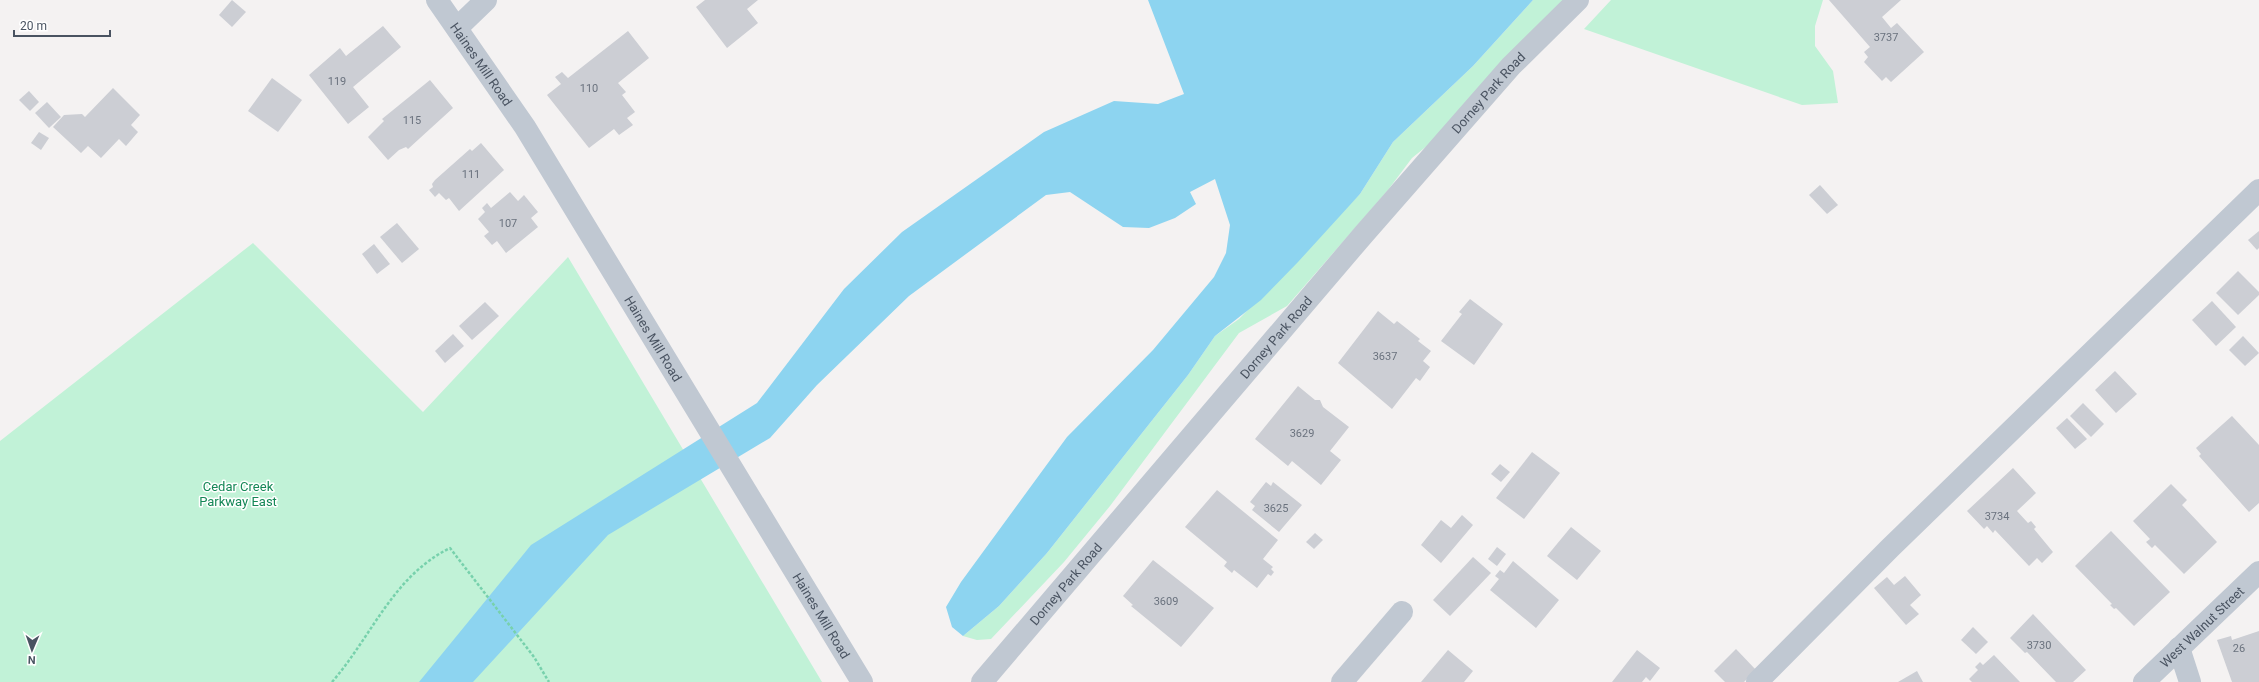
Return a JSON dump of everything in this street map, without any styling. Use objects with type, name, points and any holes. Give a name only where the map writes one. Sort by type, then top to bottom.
[{"type":"street","name":"Haines Mill Road","points":[[437,0],[458,28],[525,127],[617,276],[697,412],[862,682]]},
{"type":"street","points":[[458,28],[486,0]]},
{"type":"street","name":"Dorney Park Road","points":[[982,682],[1363,235],[1511,66],[1578,0]]},
{"type":"street","points":[[1757,682],[1890,548],[2259,190]]},
{"type":"street","name":"West Walnut Street","points":[[2144,682],[2259,572]]},
{"type":"street","points":[[1342,682],[1402,612]]},
{"type":"street","points":[[2179,648],[2190,682]]},
{"type":"path","points":[[332,682],[405,580],[432,556],[450,548],[534,657],[549,682]]},
{"type":"green space","points":[[1533,0],[1566,0],[1438,137],[1412,158],[1388,190],[1287,306],[1239,333],[1110,506],[1064,562],[991,639],[977,640],[963,636],[999,606],[1047,553],[1188,375],[1215,336],[1239,319],[1360,194],[1393,142],[1473,66]]},
{"type":"green space","points":[[1611,0],[1823,0],[1815,26],[1815,46],[1833,71],[1838,103],[1802,105],[1584,29]]},
{"type":"green space","name":"Cedar Creek Parkway East","points":[[253,243],[423,412],[568,257],[822,682],[0,682],[0,441]]},
{"type":"water","points":[[1148,0],[1533,0],[1473,66],[1393,142],[1360,194],[1298,262],[1261,300],[1215,336],[1188,375],[1047,553],[999,606],[963,636],[952,627],[946,607],[961,582],[1067,437],[1153,350],[1214,277],[1226,253],[1230,225],[1215,179],[1190,192],[1196,204],[1175,218],[1149,228],[1123,227],[1070,192],[1046,195],[909,296],[817,385],[770,438],[608,535],[473,682],[419,682],[531,545],[757,403],[844,289],[902,232],[1044,132],[1114,101],[1158,104],[1184,94]]},
{"type":"building","points":[[232,0],[246,12],[232,27],[219,15]]},
{"type":"building","points":[[705,0],[758,0],[747,9],[758,23],[727,48],[696,7]]},
{"type":"building","points":[[1829,0],[1901,0],[1882,17],[1891,28],[1897,23],[1924,52],[1891,82],[1886,77],[1882,81],[1864,62],[1868,57],[1864,52],[1870,47]]},
{"type":"building","points":[[383,26],[401,47],[353,87],[369,107],[348,124],[309,75],[340,48],[346,56]]},
{"type":"building","points":[[628,31],[649,58],[618,83],[626,92],[622,95],[635,112],[627,118],[633,125],[619,135],[614,129],[589,148],[547,95],[561,84],[555,77],[562,72],[568,78]]},
{"type":"building","points":[[272,78],[302,100],[278,132],[248,111]]},
{"type":"building","points":[[430,80],[453,108],[408,149],[406,147],[399,150],[388,160],[368,137],[384,121],[382,119]]},
{"type":"building","points":[[113,88],[140,115],[131,125],[138,132],[126,146],[119,139],[101,158],[88,146],[81,153],[53,127],[64,115],[82,114],[85,117]]},
{"type":"building","points":[[29,91],[39,102],[30,111],[19,100]]},
{"type":"building","points":[[47,102],[61,117],[49,128],[35,113]]},
{"type":"building","points":[[39,132],[49,138],[41,150],[31,143]]},
{"type":"building","points":[[481,143],[504,170],[459,211],[449,198],[446,200],[439,193],[435,197],[429,190],[433,187],[432,184],[435,180],[470,149],[472,151]]},
{"type":"building","points":[[1820,185],[1838,205],[1827,214],[1809,195]]},
{"type":"building","points":[[510,192],[518,201],[524,195],[538,212],[531,218],[538,227],[506,253],[497,241],[492,245],[484,236],[489,232],[478,219],[485,212],[482,208],[487,203],[491,208]]},
{"type":"building","points":[[397,223],[419,249],[402,263],[380,237]]},
{"type":"building","points":[[2259,231],[2259,248],[2257,250],[2248,240]]},
{"type":"building","points":[[374,244],[390,264],[377,274],[362,254]]},
{"type":"building","points":[[2238,271],[2259,292],[2259,295],[2238,315],[2216,293]]},
{"type":"building","points":[[1470,299],[1503,324],[1474,365],[1441,341],[1462,314],[1459,312]]},
{"type":"building","points":[[2212,301],[2236,327],[2216,346],[2192,320]]},
{"type":"building","points":[[485,302],[499,316],[472,340],[459,326]]},
{"type":"building","points":[[1378,311],[1394,324],[1397,321],[1420,339],[1418,341],[1431,351],[1423,361],[1430,367],[1420,381],[1416,378],[1392,409],[1338,363]]},
{"type":"building","points":[[453,334],[464,346],[445,363],[435,351]]},
{"type":"building","points":[[2243,336],[2259,353],[2245,366],[2229,350]]},
{"type":"building","points":[[2115,371],[2137,394],[2116,413],[2095,390]]},
{"type":"building","points":[[1298,386],[1315,400],[1320,400],[1323,407],[1349,427],[1330,451],[1341,460],[1321,485],[1292,461],[1288,466],[1255,439]]},
{"type":"building","points":[[2083,403],[2104,424],[2091,437],[2070,416]]},
{"type":"building","points":[[2232,416],[2259,445],[2259,503],[2249,512],[2199,456],[2201,454],[2196,448]]},
{"type":"building","points":[[2067,418],[2087,439],[2075,449],[2056,428]]},
{"type":"building","points":[[1532,452],[1560,473],[1524,519],[1496,498]]},
{"type":"building","points":[[1500,464],[1510,472],[1501,482],[1491,474]]},
{"type":"building","points":[[2013,468],[2036,493],[2017,511],[2028,523],[2031,521],[2036,527],[2034,529],[2053,552],[2042,563],[2037,558],[2029,566],[1995,530],[1993,533],[1987,526],[1984,529],[1967,511]]},
{"type":"building","points":[[1266,482],[1271,486],[1273,482],[1302,505],[1279,532],[1252,510],[1255,506],[1250,502]]},
{"type":"building","points":[[2171,484],[2187,500],[2182,505],[2217,542],[2184,574],[2155,545],[2152,548],[2146,542],[2150,539],[2133,521]]},
{"type":"building","points":[[1217,490],[1278,540],[1263,559],[1273,567],[1271,569],[1274,572],[1271,576],[1268,574],[1257,588],[1234,570],[1232,573],[1224,566],[1227,562],[1185,527]]},
{"type":"building","points":[[1462,515],[1473,525],[1441,563],[1421,545],[1441,520],[1451,528]]},
{"type":"building","points":[[1571,527],[1601,551],[1577,580],[1547,556]]},
{"type":"building","points":[[2111,531],[2170,592],[2134,626],[2116,608],[2114,609],[2110,605],[2112,604],[2075,566]]},
{"type":"building","points":[[1315,533],[1323,540],[1314,549],[1306,542]]},
{"type":"building","points":[[1497,547],[1506,554],[1497,566],[1488,559]]},
{"type":"building","points":[[1473,557],[1491,573],[1450,616],[1433,600]]},
{"type":"building","points":[[1153,560],[1214,608],[1181,647],[1131,606],[1133,605],[1123,596]]},
{"type":"building","points":[[1513,561],[1559,600],[1536,628],[1490,590],[1499,579],[1495,576],[1500,570],[1504,573]]},
{"type":"building","points":[[1905,576],[1921,595],[1910,605],[1919,614],[1906,625],[1874,588],[1887,577],[1894,585]]},
{"type":"building","points":[[2033,614],[2086,670],[2073,682],[2056,682],[2027,652],[2025,653],[2010,638]]},
{"type":"building","points":[[1973,627],[1988,642],[1976,654],[1961,640]]},
{"type":"building","points":[[2259,631],[2259,682],[2232,682],[2217,640],[2231,636],[2232,640]]},
{"type":"building","points":[[1736,649],[1756,670],[1744,682],[1725,682],[1714,671]]},
{"type":"building","points":[[1448,650],[1473,671],[1464,682],[1421,682]]},
{"type":"building","points":[[1637,650],[1660,668],[1650,681],[1646,677],[1642,682],[1612,682]]},
{"type":"building","points":[[1994,655],[2020,682],[1972,682],[1969,679],[1978,670],[1975,667],[1980,662],[1983,665]]},
{"type":"building","points":[[1917,671],[1923,682],[1898,682]]}]
